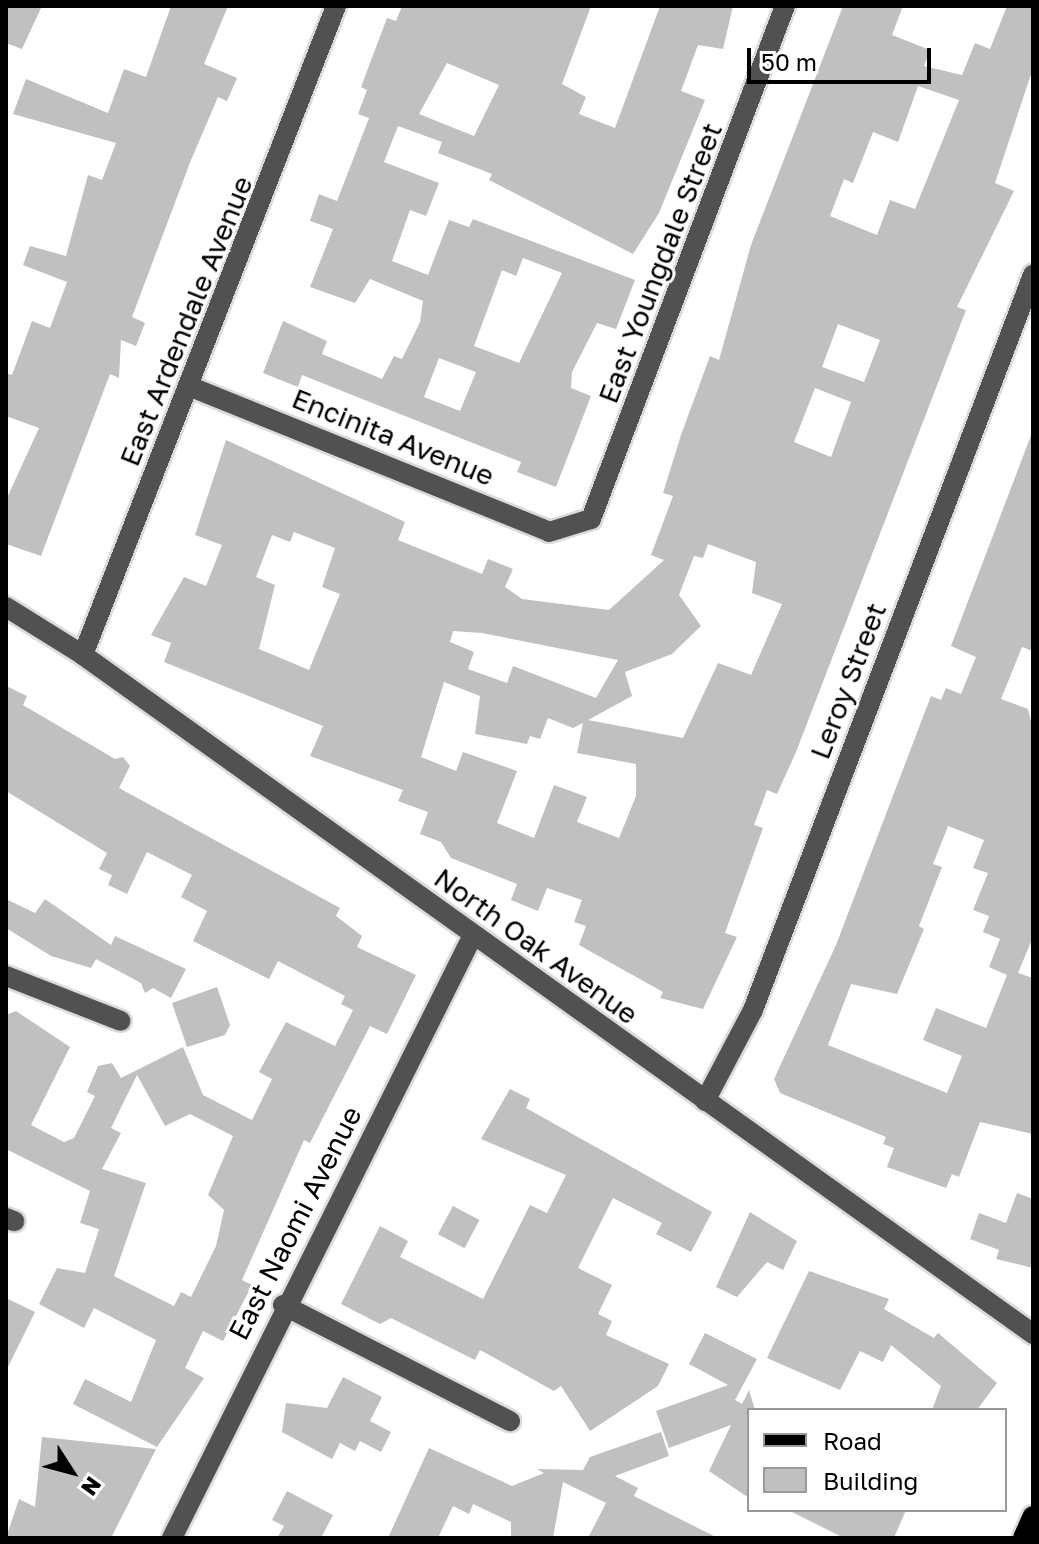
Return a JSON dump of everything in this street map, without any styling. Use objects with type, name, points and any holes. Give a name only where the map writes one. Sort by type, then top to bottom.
[{"type":"main road","points":[[1023,1538],[1033,1516]]},
{"type":"street","name":"East Ardendale Avenue","points":[[83,655],[191,387],[336,6]]},
{"type":"street","name":"East Youngdale Street","points":[[574,528],[603,500],[785,6]]},
{"type":"street","name":"Leroy Street","points":[[705,1101],[753,1010],[1033,275]]},
{"type":"street","name":"Encinita Avenue","points":[[191,387],[525,524],[549,532],[574,528]]},
{"type":"street","name":"North Oak Avenue","points":[[6,607],[83,655],[1033,1334]]},
{"type":"street","name":"East Naomi Avenue","points":[[172,1538],[283,1305],[473,935]]},
{"type":"street","points":[[6,976],[121,1021]]},
{"type":"street","points":[[283,1305],[510,1421]]},
{"type":"building","points":[[6,6],[42,6],[22,49],[6,43]]},
{"type":"building","points":[[171,6],[228,6],[204,64],[237,78],[227,101],[218,97],[191,160],[132,317],[145,323],[136,346],[121,340],[119,378],[110,374],[41,556],[6,544],[6,500],[39,428],[6,416],[6,373],[12,375],[32,321],[50,328],[67,282],[23,265],[30,246],[66,256],[88,175],[102,180],[116,143],[13,114],[26,79],[108,113],[124,69],[146,77]]},
{"type":"building","points":[[402,6],[591,6],[562,84],[586,97],[579,114],[615,128],[660,6],[733,6],[723,49],[698,45],[681,91],[705,100],[659,213],[633,254],[489,180],[492,174],[438,153],[442,142],[398,126],[384,162],[439,183],[426,216],[410,210],[392,261],[428,275],[449,220],[469,227],[473,219],[635,280],[616,329],[597,323],[572,372],[571,388],[591,396],[556,487],[517,472],[521,462],[302,375],[298,387],[263,373],[283,321],[327,341],[322,354],[382,379],[394,356],[402,359],[420,322],[423,301],[370,279],[355,303],[310,287],[333,229],[310,221],[319,194],[337,201],[369,118],[358,114],[367,90],[361,87],[387,18],[396,21]],"holes":[[[447,63],[499,85],[474,136],[419,114]],[[523,258],[562,273],[519,363],[474,346],[502,270],[516,276]],[[439,358],[476,372],[460,411],[424,397]]]},
{"type":"building","points":[[843,6],[903,6],[892,35],[930,50],[924,66],[962,75],[975,43],[990,49],[1007,6],[1033,6],[1033,68],[995,183],[1014,191],[957,307],[966,310],[796,752],[777,794],[767,790],[754,825],[763,828],[725,933],[737,937],[703,1009],[660,998],[663,992],[579,945],[586,926],[574,922],[582,900],[547,888],[538,911],[511,900],[517,884],[451,858],[441,842],[420,834],[428,812],[398,801],[403,790],[310,756],[323,726],[164,662],[171,643],[151,635],[184,577],[206,586],[222,545],[195,535],[226,440],[405,522],[398,540],[482,574],[488,559],[513,569],[505,587],[522,599],[609,610],[664,560],[651,555],[673,496],[663,493],[710,356],[719,360],[751,245]],"holes":[[[918,86],[959,100],[915,209],[890,200],[877,235],[830,216],[844,179],[853,183],[873,132],[898,142]],[[838,324],[880,340],[864,382],[822,367]],[[815,388],[851,402],[831,457],[794,442]],[[294,532],[335,548],[322,587],[340,594],[309,670],[259,649],[275,585],[256,577],[272,535],[290,542]],[[708,544],[756,562],[752,593],[782,604],[751,675],[718,663],[683,738],[588,720],[632,696],[625,672],[672,654],[701,626],[679,595],[694,556],[703,558]],[[453,631],[482,633],[618,660],[596,698],[513,666],[507,683],[468,669],[474,652],[450,642]],[[444,682],[480,696],[475,734],[527,744],[530,736],[540,739],[548,718],[573,728],[583,723],[577,753],[636,764],[636,796],[619,838],[577,822],[587,797],[554,785],[534,838],[497,823],[517,771],[463,752],[456,771],[421,757]]]},
{"type":"building","points":[[1033,430],[1033,651],[1022,647],[1001,699],[1028,709],[1033,729],[1033,937],[1018,973],[1033,978],[1033,1134],[980,1122],[959,1177],[952,1174],[946,1188],[887,1167],[894,1148],[883,1144],[886,1137],[780,1093],[774,1079],[836,945],[931,696],[941,700],[946,688],[961,694],[976,657],[951,646]],"holes":[[[948,826],[984,840],[973,868],[988,873],[973,910],[989,916],[983,932],[1000,939],[989,967],[1007,975],[986,1028],[936,1008],[923,1040],[962,1056],[947,1093],[828,1045],[851,984],[897,994],[924,929],[919,926],[942,867],[933,864]]]},
{"type":"building","points":[[6,686],[27,696],[23,705],[115,759],[123,757],[130,766],[119,788],[340,908],[336,916],[362,936],[357,947],[416,975],[387,1034],[370,1026],[310,1143],[304,1140],[242,1280],[252,1285],[223,1341],[203,1331],[185,1368],[204,1378],[157,1447],[73,1404],[85,1379],[131,1402],[156,1340],[94,1308],[84,1328],[39,1304],[57,1268],[85,1273],[99,1229],[80,1223],[90,1191],[6,1149],[6,1015],[16,1011],[70,1047],[31,1125],[64,1142],[74,1138],[95,1096],[87,1092],[98,1066],[112,1063],[121,1078],[183,1047],[203,1095],[252,1120],[272,1079],[259,1072],[286,1022],[335,1046],[353,1010],[341,1004],[345,996],[278,961],[269,979],[193,941],[207,911],[181,897],[192,875],[147,852],[127,894],[108,885],[112,875],[99,869],[107,853],[6,791]],"holes":[[[137,1075],[165,1126],[190,1114],[233,1136],[208,1195],[224,1210],[216,1246],[191,1297],[181,1292],[174,1306],[114,1276],[146,1183],[102,1169],[121,1133],[111,1128]]]},
{"type":"building","points":[[6,899],[35,913],[45,899],[111,945],[115,936],[186,969],[171,998],[153,988],[145,993],[141,983],[96,959],[91,968],[51,956],[6,928]]},
{"type":"building","points":[[217,987],[230,1025],[225,1035],[187,1047],[172,1003]]},
{"type":"building","points":[[510,1089],[530,1099],[526,1108],[712,1212],[691,1252],[656,1234],[662,1223],[613,1198],[578,1268],[612,1285],[598,1314],[612,1321],[606,1335],[669,1364],[658,1386],[590,1431],[561,1386],[554,1391],[480,1350],[475,1360],[391,1318],[380,1324],[341,1304],[380,1226],[408,1241],[400,1257],[483,1299],[530,1205],[547,1213],[566,1175],[481,1139]]},
{"type":"building","points":[[1017,1193],[1033,1199],[1033,1268],[996,1259],[999,1250],[970,1239],[979,1213],[1006,1223]]},
{"type":"building","points":[[453,1206],[479,1220],[464,1248],[438,1234]]},
{"type":"building","points":[[750,1212],[797,1241],[783,1270],[767,1262],[737,1297],[716,1287]]},
{"type":"building","points":[[809,1271],[889,1299],[884,1309],[934,1338],[938,1333],[997,1383],[978,1408],[933,1408],[941,1386],[891,1345],[883,1362],[860,1351],[840,1390],[767,1358]]},
{"type":"building","points":[[6,1298],[35,1312],[6,1371]]},
{"type":"building","points":[[705,1333],[757,1359],[735,1400],[742,1404],[749,1390],[754,1408],[747,1408],[747,1497],[709,1471],[731,1425],[669,1448],[656,1411],[728,1385],[689,1364]]},
{"type":"building","points":[[343,1377],[382,1397],[370,1421],[391,1432],[381,1452],[360,1441],[355,1451],[340,1443],[332,1459],[282,1432],[286,1403],[327,1408]]},
{"type":"building","points":[[661,1432],[669,1456],[615,1476],[638,1488],[634,1496],[718,1538],[588,1538],[606,1503],[563,1482],[553,1538],[511,1538],[511,1522],[473,1504],[469,1514],[453,1506],[438,1538],[388,1538],[429,1448],[512,1486],[544,1473],[537,1469],[583,1470],[590,1457]]},
{"type":"building","points":[[42,1437],[156,1449],[111,1538],[6,1538],[19,1499],[35,1507]]},
{"type":"building","points":[[287,1491],[333,1515],[321,1538],[277,1538],[284,1526],[272,1520]]},
{"type":"building","points":[[792,1512],[905,1512],[894,1538],[844,1538]]}]
